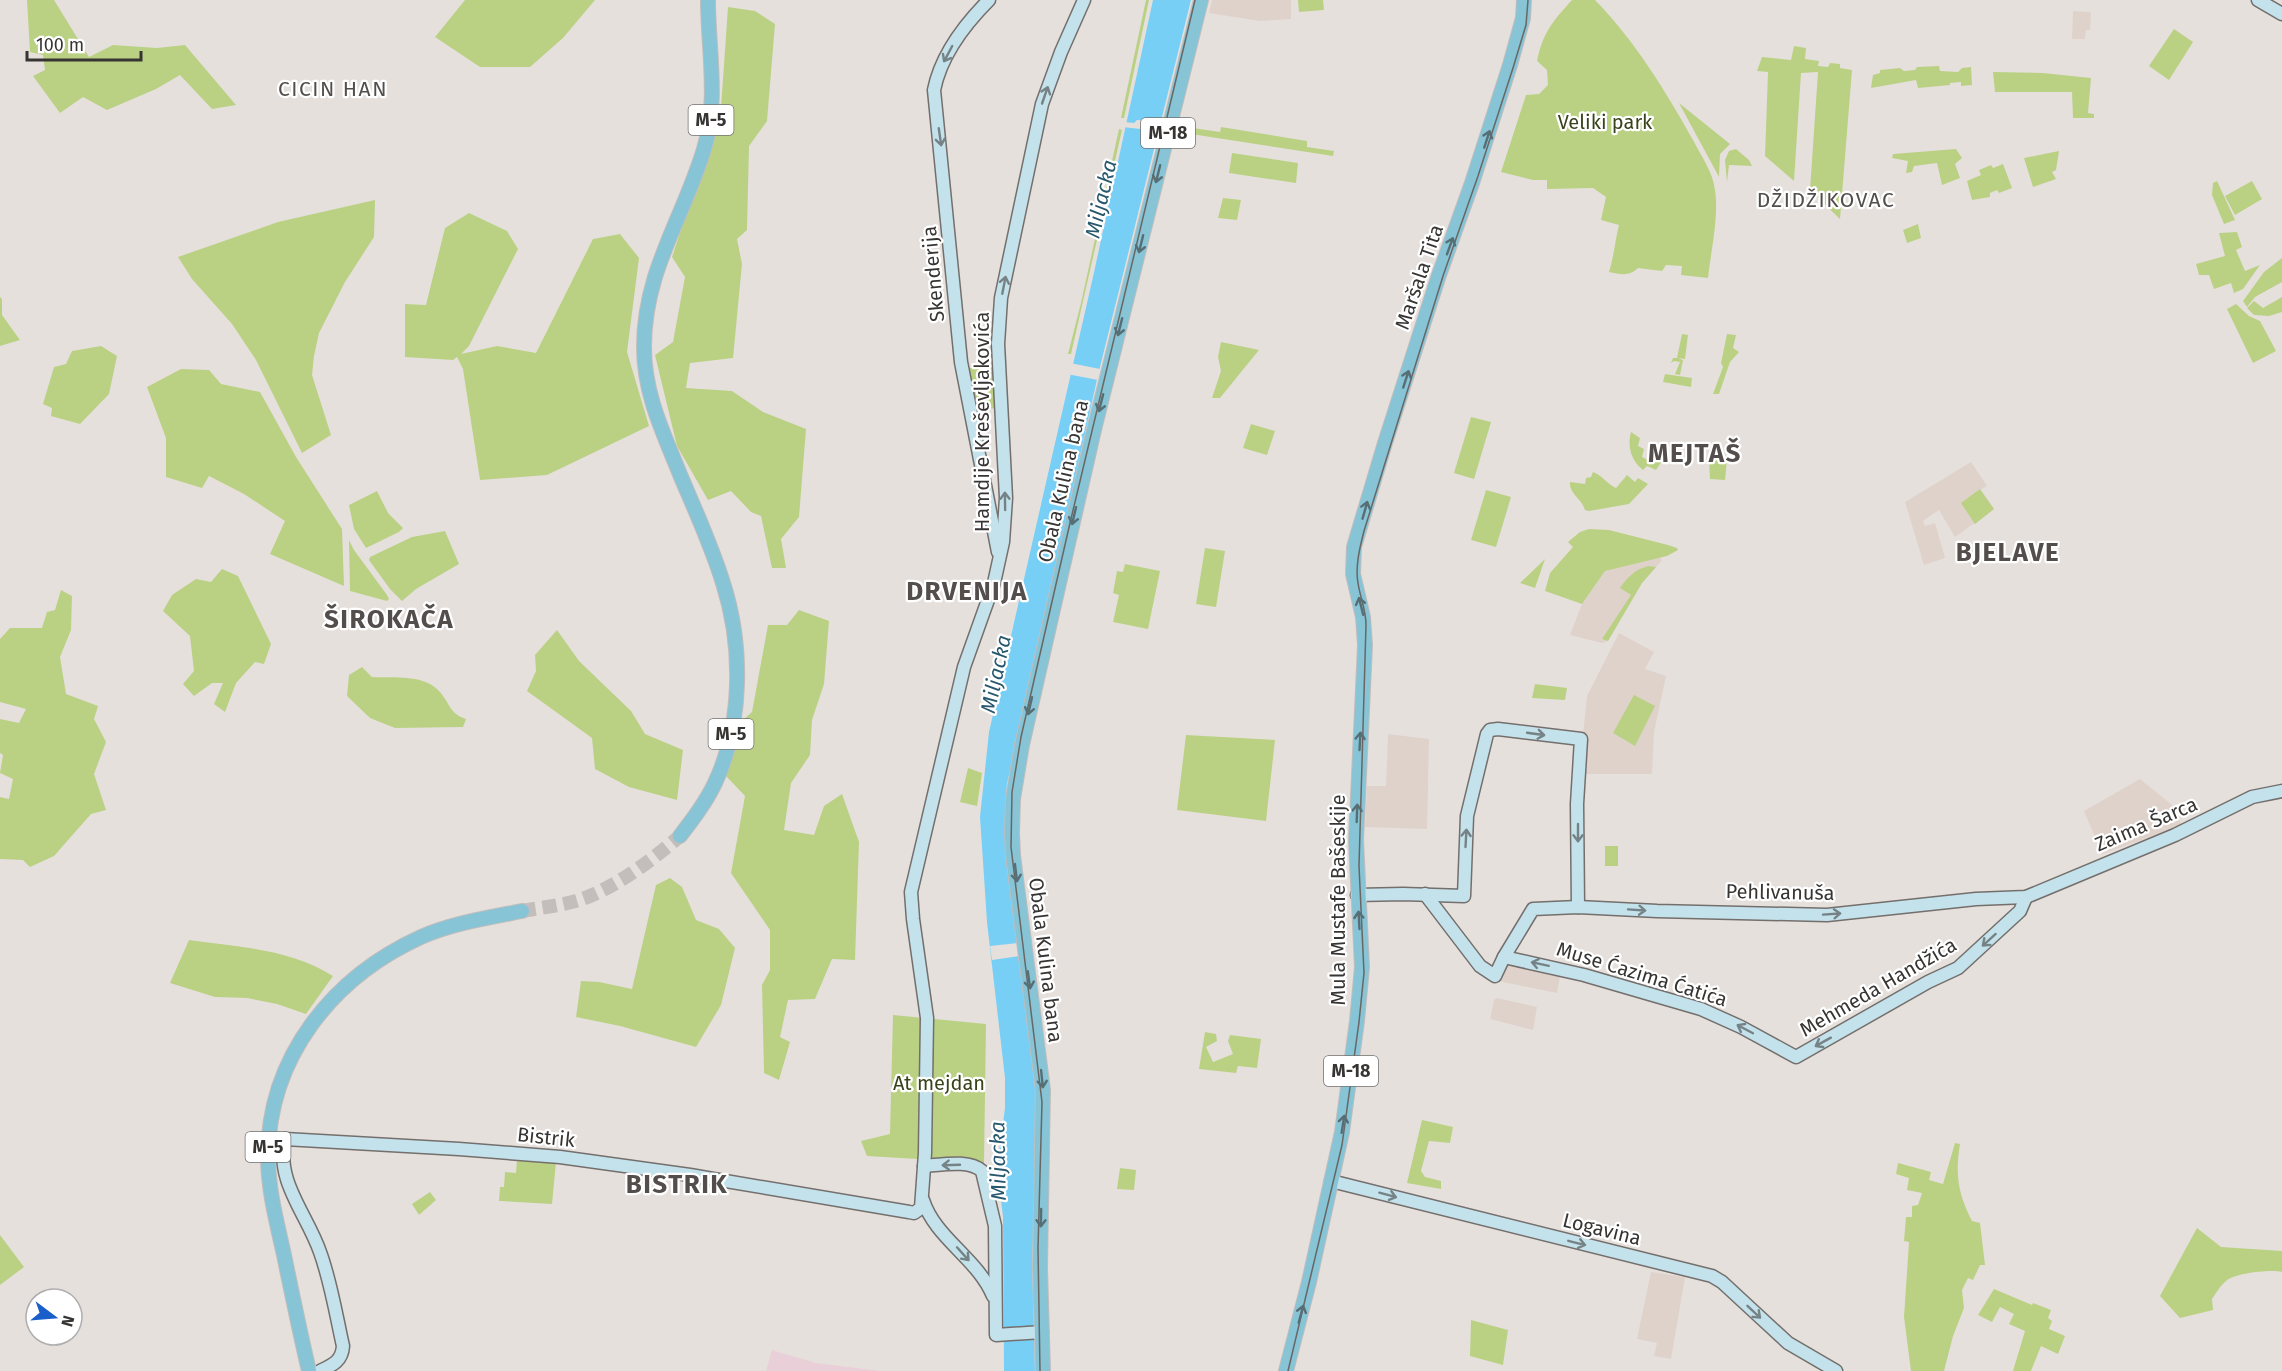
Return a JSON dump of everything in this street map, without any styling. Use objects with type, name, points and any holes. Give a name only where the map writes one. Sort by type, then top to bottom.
[{"type":"main road","name":"M-5","points":[[680,836],[707,797],[723,762],[736,698],[737,664],[725,591],[708,540],[658,423],[645,371],[644,331],[650,291],[659,260],[695,175],[705,148],[710,125],[713,90],[708,0]]},
{"type":"main road","name":"Skenderija","points":[[989,0],[962,29],[940,71],[934,90],[961,362],[999,559]]},
{"type":"main road","name":"Hamdije Kreševljakovića","points":[[923,1200],[927,1018],[911,892],[964,667],[994,583],[1006,515],[998,344],[1001,298],[1042,104],[1061,52],[1084,0]]},
{"type":"main road","name":"Obala Kulina bana","points":[[1042,1371],[1038,1332],[1044,1101],[1013,855],[1014,790],[1024,735],[1079,496],[1201,0]]},
{"type":"main road","name":"Maršala Tita","points":[[1352,567],[1354,547],[1385,443],[1510,65],[1523,18],[1524,0]]},
{"type":"main road","points":[[1523,18],[1531,0]]},
{"type":"main road","points":[[2258,0],[2282,14]]},
{"type":"main road","name":"Mula Mustafe Bašeskije","points":[[1286,1371],[1309,1282],[1343,1124],[1360,993],[1362,967],[1356,840],[1364,635],[1362,610],[1352,567]]},
{"type":"main road","points":[[1357,895],[1464,896],[1467,816],[1487,734],[1490,730],[1498,729],[1581,739],[1578,907]]},
{"type":"main road","name":"Zaima Šarca","points":[[2026,897],[2175,835],[2252,797],[2282,791]]},
{"type":"main road","points":[[1425,894],[1480,966],[1495,976],[1504,957]]},
{"type":"main road","name":"Pehlivanuša","points":[[1504,957],[1533,909],[1578,907],[1827,915],[1976,899],[2026,897]]},
{"type":"main road","name":"Mehmeda Handžića","points":[[1796,1057],[1928,982],[1958,968],[2020,911],[2026,897]]},
{"type":"main road","name":"M-5","points":[[309,1371],[275,1214],[268,1157],[273,1113],[282,1080],[301,1039],[319,1012],[371,967],[405,946],[433,933],[522,911]]},
{"type":"main road","name":"Muse Ćazima Ćatića","points":[[1504,957],[1584,975],[1701,1009],[1731,1022],[1796,1057]]},
{"type":"main road","name":"Bistrik","points":[[320,1371],[336,1363],[341,1356],[343,1346],[320,1252],[283,1168],[282,1151],[285,1139],[560,1157],[690,1175],[909,1212]]},
{"type":"main road","points":[[924,1166],[956,1164],[977,1166],[982,1171],[993,1216],[994,1300],[999,1335],[1038,1332]]},
{"type":"main road","name":"Logavina","points":[[1331,1181],[1712,1276],[1722,1282],[1788,1343],[1836,1371]]},
{"type":"main road","points":[[923,1200],[926,1210],[945,1235],[980,1274],[994,1300]]},
{"type":"main road","points":[[909,1212],[918,1211],[923,1200]]},
{"type":"main road","points":[[909,1212],[945,1235]]},
{"type":"main road","points":[[980,1274],[990,1275],[995,1268]]},
{"type":"shaded area","points":[[1212,0],[1291,0],[1291,19],[1260,21],[1209,13]]},
{"type":"shaded area","points":[[2073,11],[2091,12],[2090,30],[2086,30],[2085,39],[2072,39]]},
{"type":"shaded area","points":[[1971,462],[1987,486],[1980,490],[1994,509],[1955,537],[1939,510],[1923,521],[1925,526],[1935,523],[1945,558],[1924,565],[1905,502]]},
{"type":"shaded area","points":[[1659,557],[1662,560],[1642,583],[1608,641],[1602,643],[1570,635],[1582,604],[1605,571]]},
{"type":"shaded area","points":[[1619,633],[1654,652],[1645,669],[1666,676],[1654,732],[1652,774],[1579,774],[1587,696]]},
{"type":"shaded area","points":[[1388,734],[1429,739],[1427,829],[1365,827],[1367,786],[1386,786]]},
{"type":"shaded area","points":[[2140,779],[2172,805],[2182,826],[2102,854],[2084,811]]},
{"type":"shaded area","points":[[1504,960],[1561,971],[1557,993],[1503,982],[1500,980]]},
{"type":"shaded area","points":[[1497,998],[1537,1007],[1533,1030],[1490,1019],[1494,1000]]},
{"type":"shaded area","points":[[1651,1272],[1685,1277],[1671,1359],[1654,1356],[1657,1343],[1637,1339]]},
{"type":"shaded area","points":[[772,1350],[816,1363],[881,1371],[766,1371]]},
{"type":"green space","points":[[27,0],[54,0],[89,57],[113,45],[157,48],[185,45],[236,105],[212,109],[180,75],[156,89],[107,110],[83,97],[60,113],[33,76],[45,70],[43,55],[30,52]]},
{"type":"green space","points":[[465,0],[595,0],[563,38],[530,67],[480,67],[435,37]]},
{"type":"green space","points":[[1146,0],[1149,0],[1124,118],[1121,118]]},
{"type":"green space","points":[[1298,0],[1323,0],[1324,10],[1299,12]]},
{"type":"green space","name":"Veliki park","points":[[1572,0],[1595,0],[1610,16],[1660,85],[1706,164],[1714,183],[1716,200],[1708,278],[1681,275],[1682,266],[1666,265],[1662,271],[1638,268],[1628,274],[1609,272],[1619,225],[1601,220],[1606,197],[1593,188],[1547,189],[1547,180],[1533,180],[1501,172],[1526,95],[1539,94],[1548,85],[1547,70],[1537,61],[1542,42],[1554,21]]},
{"type":"green space","points":[[728,7],[755,11],[775,24],[767,121],[749,146],[747,230],[737,239],[742,264],[733,358],[690,363],[686,388],[732,391],[763,412],[806,429],[799,517],[781,539],[786,568],[772,568],[761,516],[751,512],[731,491],[708,500],[677,446],[655,355],[673,342],[685,277],[672,257],[721,108]]},
{"type":"green space","points":[[2174,29],[2193,42],[2169,80],[2149,66]]},
{"type":"green space","points":[[1794,46],[1806,48],[1805,59],[1819,61],[1818,66],[1828,67],[1830,63],[1840,64],[1840,68],[1852,70],[1840,219],[1810,190],[1818,72],[1801,73],[1794,181],[1765,156],[1768,72],[1757,71],[1762,57],[1791,60]]},
{"type":"green space","points":[[1939,66],[1940,71],[1958,72],[1962,68],[1971,67],[1972,85],[1961,86],[1961,82],[1918,88],[1916,80],[1871,88],[1873,75],[1880,73],[1880,70],[1900,68],[1904,71],[1915,70],[1917,67]]},
{"type":"green space","points":[[1993,72],[2043,73],[2091,78],[2088,113],[2094,114],[2094,118],[2073,118],[2072,92],[1995,92]]},
{"type":"green space","points":[[1679,103],[1730,144],[1720,154],[1719,177]]},
{"type":"green space","points":[[1179,126],[1220,132],[1221,127],[1307,141],[1307,147],[1334,151],[1333,156],[1178,132]]},
{"type":"green space","points":[[1119,129],[1122,130],[1071,354],[1068,354],[1081,303]]},
{"type":"green space","points":[[1736,149],[1749,160],[1752,166],[1729,165],[1727,182],[1725,160],[1729,151]]},
{"type":"green space","points":[[1956,149],[1962,158],[1955,164],[1960,178],[1942,185],[1937,163],[1914,166],[1912,172],[1906,173],[1908,161],[1892,158],[1893,154]]},
{"type":"green space","points":[[2059,151],[2056,170],[2052,172],[2056,179],[2033,187],[2024,158]]},
{"type":"green space","points":[[1232,153],[1298,163],[1296,183],[1229,173]]},
{"type":"green space","points":[[2003,164],[2012,188],[1999,193],[1997,190],[1990,193],[1990,197],[1972,200],[1967,181],[1981,175],[1979,170],[1991,165],[1993,168]]},
{"type":"green space","points":[[2217,181],[2235,220],[2224,224],[2212,195],[2213,183]]},
{"type":"green space","points":[[2252,181],[2262,199],[2235,215],[2225,196]]},
{"type":"green space","points":[[1223,198],[1241,200],[1237,220],[1218,218]]},
{"type":"green space","points":[[375,200],[374,237],[345,282],[319,333],[314,356],[312,375],[331,435],[302,453],[256,360],[232,324],[192,279],[178,257],[278,222]]},
{"type":"green space","points":[[469,213],[507,231],[518,249],[469,346],[461,354],[497,346],[536,353],[593,239],[620,234],[639,258],[627,352],[649,426],[547,475],[480,480],[463,369],[457,357],[453,360],[405,357],[405,304],[426,305],[445,228]]},
{"type":"green space","points":[[1918,224],[1921,238],[1907,243],[1903,230]]},
{"type":"green space","points":[[2237,232],[2242,247],[2236,250],[2245,271],[2260,265],[2243,289],[2234,293],[2231,283],[2214,289],[2209,275],[2199,275],[2196,264],[2225,256],[2219,233]]},
{"type":"green space","points":[[2282,258],[2282,282],[2255,297],[2247,307],[2243,301],[2264,272]]},
{"type":"green space","points":[[0,297],[2,315],[20,340],[0,346]]},
{"type":"green space","points":[[2282,297],[2282,312],[2269,316],[2254,315],[2247,308],[2254,301],[2263,308]]},
{"type":"green space","points":[[2236,304],[2249,316],[2260,321],[2276,351],[2253,363],[2227,309]]},
{"type":"green space","points":[[1682,334],[1688,335],[1685,359],[1678,358],[1683,360],[1680,375],[1675,374],[1680,362],[1671,363],[1673,358],[1677,358]]},
{"type":"green space","points":[[1727,334],[1736,335],[1733,348],[1739,352],[1730,362],[1719,394],[1713,394],[1723,367],[1721,363]]},
{"type":"green space","points":[[1221,342],[1259,350],[1220,398],[1212,398],[1221,371],[1218,357]]},
{"type":"green space","points":[[101,346],[117,356],[109,394],[80,424],[51,416],[52,408],[43,404],[54,367],[66,364],[72,351]]},
{"type":"green space","points":[[996,367],[997,408],[976,410],[968,368]]},
{"type":"green space","points":[[181,369],[209,370],[221,384],[260,392],[296,457],[342,529],[344,586],[270,554],[285,521],[244,494],[209,476],[202,488],[166,477],[166,438],[147,387]]},
{"type":"green space","points":[[1665,374],[1692,378],[1691,387],[1663,382]]},
{"type":"green space","points":[[1471,417],[1491,422],[1474,479],[1454,473]]},
{"type":"green space","points":[[1251,424],[1275,431],[1267,455],[1243,448]]},
{"type":"green space","points":[[1631,432],[1640,438],[1638,446],[1644,449],[1642,457],[1650,461],[1654,456],[1662,461],[1656,470],[1647,466],[1643,470],[1633,458],[1630,448]]},
{"type":"green space","points":[[1709,458],[1727,459],[1725,480],[1710,479]]},
{"type":"green space","points":[[1593,472],[1616,488],[1627,475],[1635,482],[1638,478],[1648,484],[1629,504],[1589,511],[1585,510],[1570,486],[1570,482],[1585,484],[1586,478],[1591,477]]},
{"type":"green space","points":[[1980,489],[1994,509],[1975,524],[1961,503]]},
{"type":"green space","points":[[1486,490],[1511,497],[1496,547],[1471,540]]},
{"type":"green space","points":[[377,491],[388,513],[403,528],[366,548],[354,529],[349,505]]},
{"type":"green space","points":[[1589,529],[1609,530],[1668,545],[1678,550],[1667,556],[1605,571],[1582,604],[1545,591],[1550,573],[1573,547],[1568,542],[1580,532]]},
{"type":"green space","points":[[445,531],[459,564],[416,589],[402,601],[390,589],[369,560],[370,557],[412,537]]},
{"type":"green space","points":[[349,540],[387,595],[389,599],[387,601],[350,591]]},
{"type":"green space","points":[[1205,548],[1225,551],[1216,607],[1196,604]]},
{"type":"green space","points":[[1545,559],[1535,588],[1520,583]]},
{"type":"green space","points":[[1125,564],[1160,571],[1148,629],[1113,622],[1119,595],[1113,593],[1117,571],[1123,572]]},
{"type":"green space","points":[[1648,566],[1656,567],[1642,583],[1608,641],[1602,639],[1631,595],[1620,588],[1632,574]]},
{"type":"green space","points":[[222,569],[238,576],[271,644],[264,664],[255,662],[236,683],[225,712],[214,704],[223,683],[212,683],[194,696],[183,684],[194,671],[190,636],[163,611],[172,595],[196,579],[211,582]]},
{"type":"green space","points":[[61,590],[72,596],[71,630],[60,657],[66,694],[98,706],[94,719],[106,742],[94,774],[106,810],[91,814],[54,856],[30,867],[23,860],[0,859],[0,797],[9,799],[13,779],[0,773],[3,755],[0,753],[0,719],[19,723],[26,709],[0,702],[0,639],[10,628],[42,628],[47,612],[55,610]]},
{"type":"green space","points":[[799,610],[829,621],[824,684],[812,720],[810,755],[791,783],[784,830],[814,835],[824,806],[842,794],[859,842],[855,960],[832,959],[815,999],[788,1000],[780,1037],[790,1042],[779,1080],[764,1073],[762,985],[770,970],[770,930],[731,873],[745,796],[726,776],[744,719],[752,712],[768,625],[787,625]]},
{"type":"green space","points":[[557,630],[579,661],[631,711],[645,734],[683,750],[677,800],[629,787],[595,769],[592,738],[527,691],[536,671],[535,655]]},
{"type":"green space","points":[[362,667],[372,677],[409,678],[434,686],[453,711],[466,719],[463,727],[395,728],[370,718],[347,696],[349,675]]},
{"type":"green space","points":[[1535,684],[1567,688],[1565,700],[1532,698]]},
{"type":"green space","points":[[1634,695],[1655,706],[1635,746],[1613,733]]},
{"type":"green space","points":[[1186,735],[1275,740],[1266,821],[1177,810]]},
{"type":"green space","points":[[968,768],[982,773],[977,806],[960,802]]},
{"type":"green space","points":[[1605,846],[1618,846],[1618,866],[1605,866]]},
{"type":"green space","points":[[670,878],[682,887],[696,920],[719,929],[735,948],[721,1005],[696,1047],[620,1026],[576,1017],[581,981],[599,982],[632,989],[656,885]]},
{"type":"green space","points":[[189,940],[264,950],[300,960],[333,976],[306,1014],[277,1004],[247,998],[215,997],[170,983]]},
{"type":"green space","name":"At mejdan","points":[[893,1015],[986,1024],[984,1163],[867,1156],[861,1141],[890,1134]]},
{"type":"green space","points":[[1205,1032],[1216,1034],[1217,1041],[1206,1047],[1213,1062],[1233,1054],[1228,1041],[1230,1035],[1261,1039],[1257,1068],[1238,1066],[1236,1073],[1199,1069]]},
{"type":"green space","points":[[1422,1120],[1453,1127],[1450,1143],[1429,1141],[1421,1171],[1425,1177],[1441,1181],[1441,1189],[1407,1183]]},
{"type":"green space","points":[[1955,1143],[1960,1144],[1958,1174],[1961,1193],[1972,1221],[1980,1223],[1985,1265],[1980,1265],[1973,1280],[1968,1278],[1962,1290],[1964,1308],[1953,1336],[1944,1371],[1911,1371],[1904,1317],[1909,1242],[1904,1241],[1906,1217],[1912,1217],[1912,1206],[1918,1205],[1922,1193],[1907,1190],[1909,1178],[1896,1174],[1898,1163],[1931,1172],[1929,1180],[1943,1184]]},
{"type":"green space","points":[[517,1160],[556,1162],[552,1204],[499,1201],[500,1187],[504,1187],[505,1172],[516,1173]]},
{"type":"green space","points":[[1120,1168],[1136,1170],[1134,1190],[1117,1189]]},
{"type":"green space","points":[[430,1192],[436,1200],[419,1215],[412,1204]]},
{"type":"green space","points":[[2197,1228],[2221,1247],[2282,1251],[2282,1272],[2253,1272],[2231,1278],[2222,1285],[2212,1299],[2213,1310],[2180,1318],[2160,1296]]},
{"type":"green space","points":[[0,1235],[24,1267],[0,1285]]},
{"type":"green space","points":[[1994,1289],[2032,1305],[2033,1303],[2051,1310],[2048,1318],[2052,1321],[2049,1329],[2065,1336],[2058,1354],[2041,1346],[2031,1371],[2013,1371],[2025,1331],[2009,1324],[2014,1314],[2000,1307],[1992,1322],[1978,1315]]},
{"type":"green space","points":[[1471,1320],[1508,1330],[1503,1365],[1470,1356]]},
{"type":"water","name":"Miljacka","points":[[1153,0],[1191,0],[1098,375],[1007,784],[1006,852],[1036,1095],[1036,1178],[1032,1259],[1035,1371],[1004,1371],[1003,1217],[997,1167],[1005,1108],[1005,1078],[987,922],[980,817],[989,732],[1093,277]]},
{"type":"pier","points":[[1137,120],[1162,121],[1161,126],[1144,125],[1141,129],[1122,127],[1124,122],[1134,123]]},
{"type":"pier","points":[[1070,363],[1100,369],[1098,380],[1067,374]]},
{"type":"pier","points":[[1018,943],[1019,956],[992,960],[990,946]]},
{"type":"tunnel","points":[[522,911],[574,902],[590,896],[637,869],[680,836]]},
{"type":"tram line","points":[[1040,1371],[1038,1248],[1042,1102],[1011,847],[1012,792],[1021,737],[1070,523],[1195,0]]},
{"type":"tram line","points":[[1288,1371],[1342,1145],[1364,973],[1359,866],[1366,625],[1357,577],[1358,557],[1443,276],[1513,68],[1526,25],[1528,0]]},
{"type":"district","name":"CICIN HAN","points":[[333,89]]},
{"type":"district","name":"DŽIDŽIKOVAC","points":[[1826,200]]},
{"type":"district","name":"MEJTAŠ","points":[[1695,453]]},
{"type":"district","name":"BJELAVE","points":[[2008,552]]},
{"type":"district","name":"DRVENIJA","points":[[967,591]]},
{"type":"district","name":"ŠIROKAČA","points":[[389,619]]},
{"type":"district","name":"BISTRIK","points":[[677,1184]]}]
